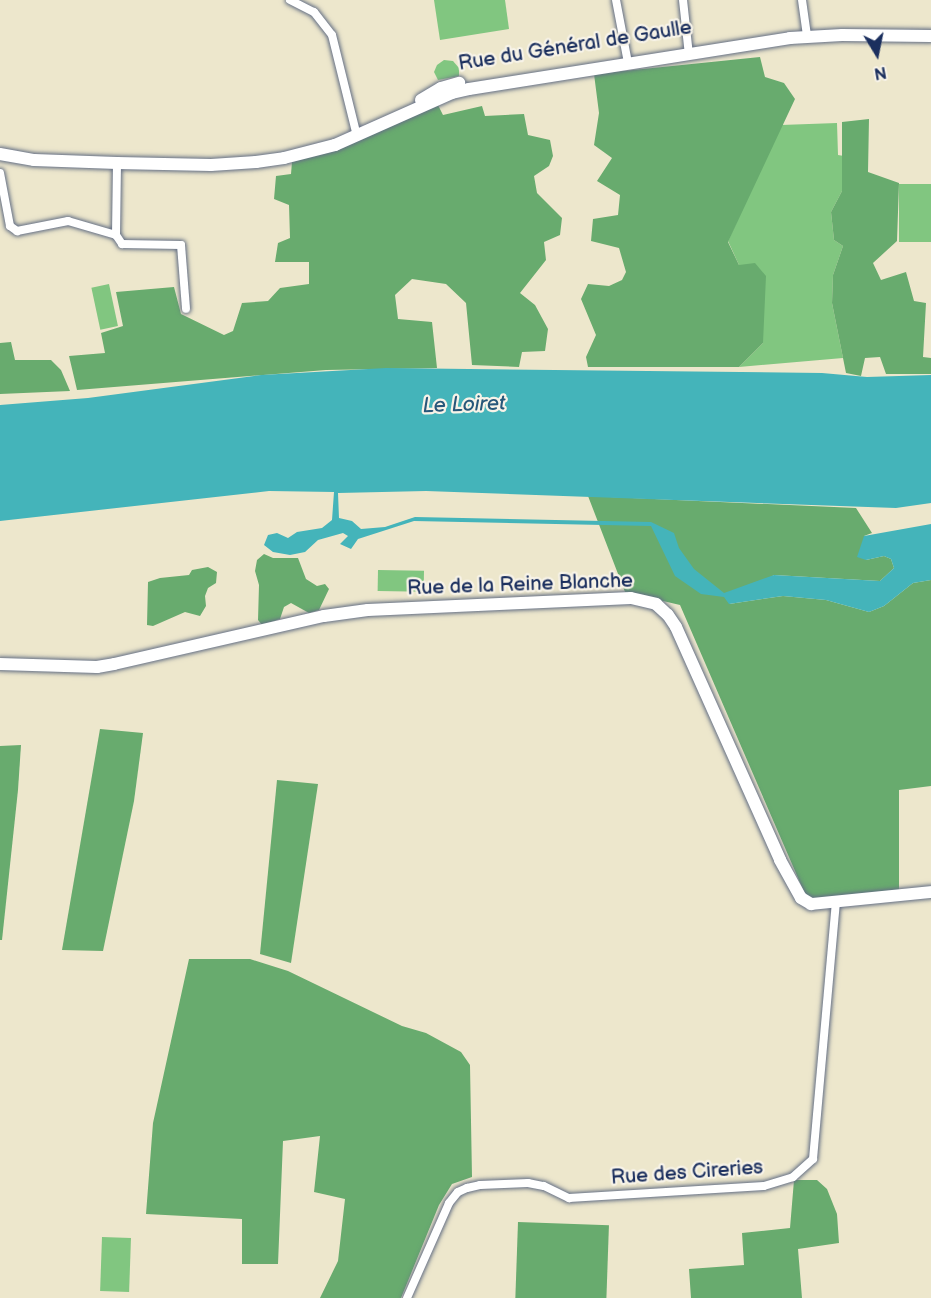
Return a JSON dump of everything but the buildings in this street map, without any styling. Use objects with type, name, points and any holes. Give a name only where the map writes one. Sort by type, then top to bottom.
[{"type":"street","points":[[290,0],[314,12],[332,35],[356,134]]},
{"type":"street","points":[[616,0],[628,60]]},
{"type":"street","points":[[683,0],[688,51]]},
{"type":"street","points":[[802,0],[807,36]]},
{"type":"street","name":"Rue du Général de Gaulle","points":[[0,154],[34,160],[211,165],[284,158],[356,134],[450,85],[688,51],[767,36],[790,38],[931,36]]},
{"type":"street","points":[[116,236],[117,163]]},
{"type":"street","points":[[0,173],[10,226],[17,231],[68,220],[116,236],[122,244],[181,245],[186,309]]},
{"type":"street","name":"Rue de la Reine Blanche","points":[[0,664],[96,667],[324,616],[368,610],[631,598],[656,604],[668,615],[676,627],[780,860],[801,898],[811,904],[836,903],[931,892]]},
{"type":"street","name":"Rue des Cireries","points":[[407,1298],[448,1203],[458,1192],[467,1188],[480,1185],[528,1183],[544,1186],[569,1198],[764,1186],[793,1177],[813,1159],[836,903]]},
{"type":"green space","points":[[434,0],[505,0],[509,29],[440,40]]},
{"type":"green space","points":[[760,57],[765,77],[784,83],[795,99],[728,242],[739,265],[755,263],[766,276],[763,343],[739,367],[588,367],[586,357],[596,335],[581,299],[588,284],[609,286],[622,280],[626,272],[619,248],[591,241],[593,219],[618,215],[620,195],[597,181],[612,158],[594,145],[599,113],[594,74]]},
{"type":"green space","points":[[444,60],[453,61],[459,68],[459,76],[438,80],[434,72],[437,65]]},
{"type":"green space","points":[[438,105],[443,115],[482,106],[485,116],[524,114],[528,135],[550,140],[553,156],[549,166],[534,176],[537,193],[562,218],[560,235],[544,242],[546,260],[520,293],[535,305],[548,329],[545,351],[522,352],[519,367],[472,365],[466,303],[446,284],[412,279],[395,295],[398,319],[432,322],[437,368],[326,370],[77,390],[69,356],[105,353],[101,333],[123,326],[116,292],[174,287],[181,314],[224,335],[233,331],[242,303],[268,301],[280,288],[309,284],[309,262],[275,262],[278,243],[290,238],[289,205],[274,199],[276,176],[291,174],[292,162],[342,148]]},
{"type":"green space","points":[[869,119],[868,172],[899,183],[897,241],[873,263],[881,280],[906,272],[914,301],[926,303],[923,357],[931,358],[931,374],[886,374],[880,357],[865,358],[861,376],[846,373],[832,303],[833,275],[843,246],[834,240],[831,212],[842,191],[842,122]]},
{"type":"green space","points":[[837,123],[838,155],[844,156],[842,191],[831,212],[834,240],[843,246],[833,275],[832,303],[843,358],[739,367],[763,343],[739,265],[728,241],[781,125]]},
{"type":"green space","points":[[899,184],[931,184],[931,242],[899,242]]},
{"type":"green space","points":[[109,284],[118,326],[100,330],[91,288]]},
{"type":"green space","points":[[11,342],[15,360],[51,360],[61,370],[70,391],[0,394],[0,343]]},
{"type":"green space","points":[[588,496],[856,508],[872,533],[864,536],[866,560],[884,556],[891,559],[894,568],[880,581],[774,575],[729,604],[783,596],[826,600],[869,612],[884,606],[913,583],[931,580],[931,786],[899,790],[899,890],[808,901],[680,605],[625,592]]},
{"type":"green space","points":[[264,554],[273,558],[298,558],[306,579],[317,586],[325,584],[329,589],[319,610],[309,613],[291,603],[284,607],[280,619],[262,625],[258,620],[259,585],[255,571],[257,560]]},
{"type":"green space","points":[[208,567],[217,572],[216,583],[208,588],[205,596],[206,606],[200,616],[185,612],[153,626],[147,625],[148,582],[160,578],[189,575],[192,570]]},
{"type":"green space","points":[[378,570],[424,571],[424,592],[378,591]]},
{"type":"green space","points":[[100,729],[143,733],[134,801],[103,951],[62,950]]},
{"type":"green space","points":[[21,745],[2,940],[0,940],[0,746]]},
{"type":"green space","points":[[277,780],[318,784],[291,963],[260,954]]},
{"type":"green space","points":[[189,959],[250,959],[288,971],[402,1026],[426,1033],[461,1052],[470,1065],[472,1177],[452,1184],[439,1205],[401,1298],[320,1298],[338,1261],[345,1199],[314,1192],[320,1136],[283,1141],[278,1264],[242,1264],[242,1219],[146,1214],[153,1123]]},
{"type":"green space","points":[[794,1180],[817,1180],[827,1189],[837,1214],[839,1243],[798,1249],[802,1298],[691,1298],[689,1269],[744,1265],[742,1233],[790,1228]]},
{"type":"green space","points":[[518,1222],[609,1225],[606,1298],[515,1298]]},
{"type":"green space","points":[[102,1237],[131,1238],[129,1292],[100,1291]]},
{"type":"water","name":"Le Loiret","points":[[386,368],[822,373],[867,377],[931,375],[931,503],[896,508],[426,491],[338,493],[339,518],[352,521],[361,529],[385,527],[415,517],[651,522],[674,533],[679,548],[694,569],[724,593],[774,575],[880,581],[894,568],[891,559],[884,556],[866,560],[857,557],[864,536],[931,524],[931,580],[913,583],[884,606],[869,612],[826,600],[783,596],[729,604],[724,597],[701,594],[675,576],[651,526],[414,521],[358,539],[351,549],[340,544],[348,536],[343,533],[318,540],[305,552],[290,555],[273,552],[264,545],[268,535],[277,533],[288,538],[297,532],[322,528],[332,520],[334,492],[269,491],[0,521],[0,405],[88,398],[261,375]]}]
